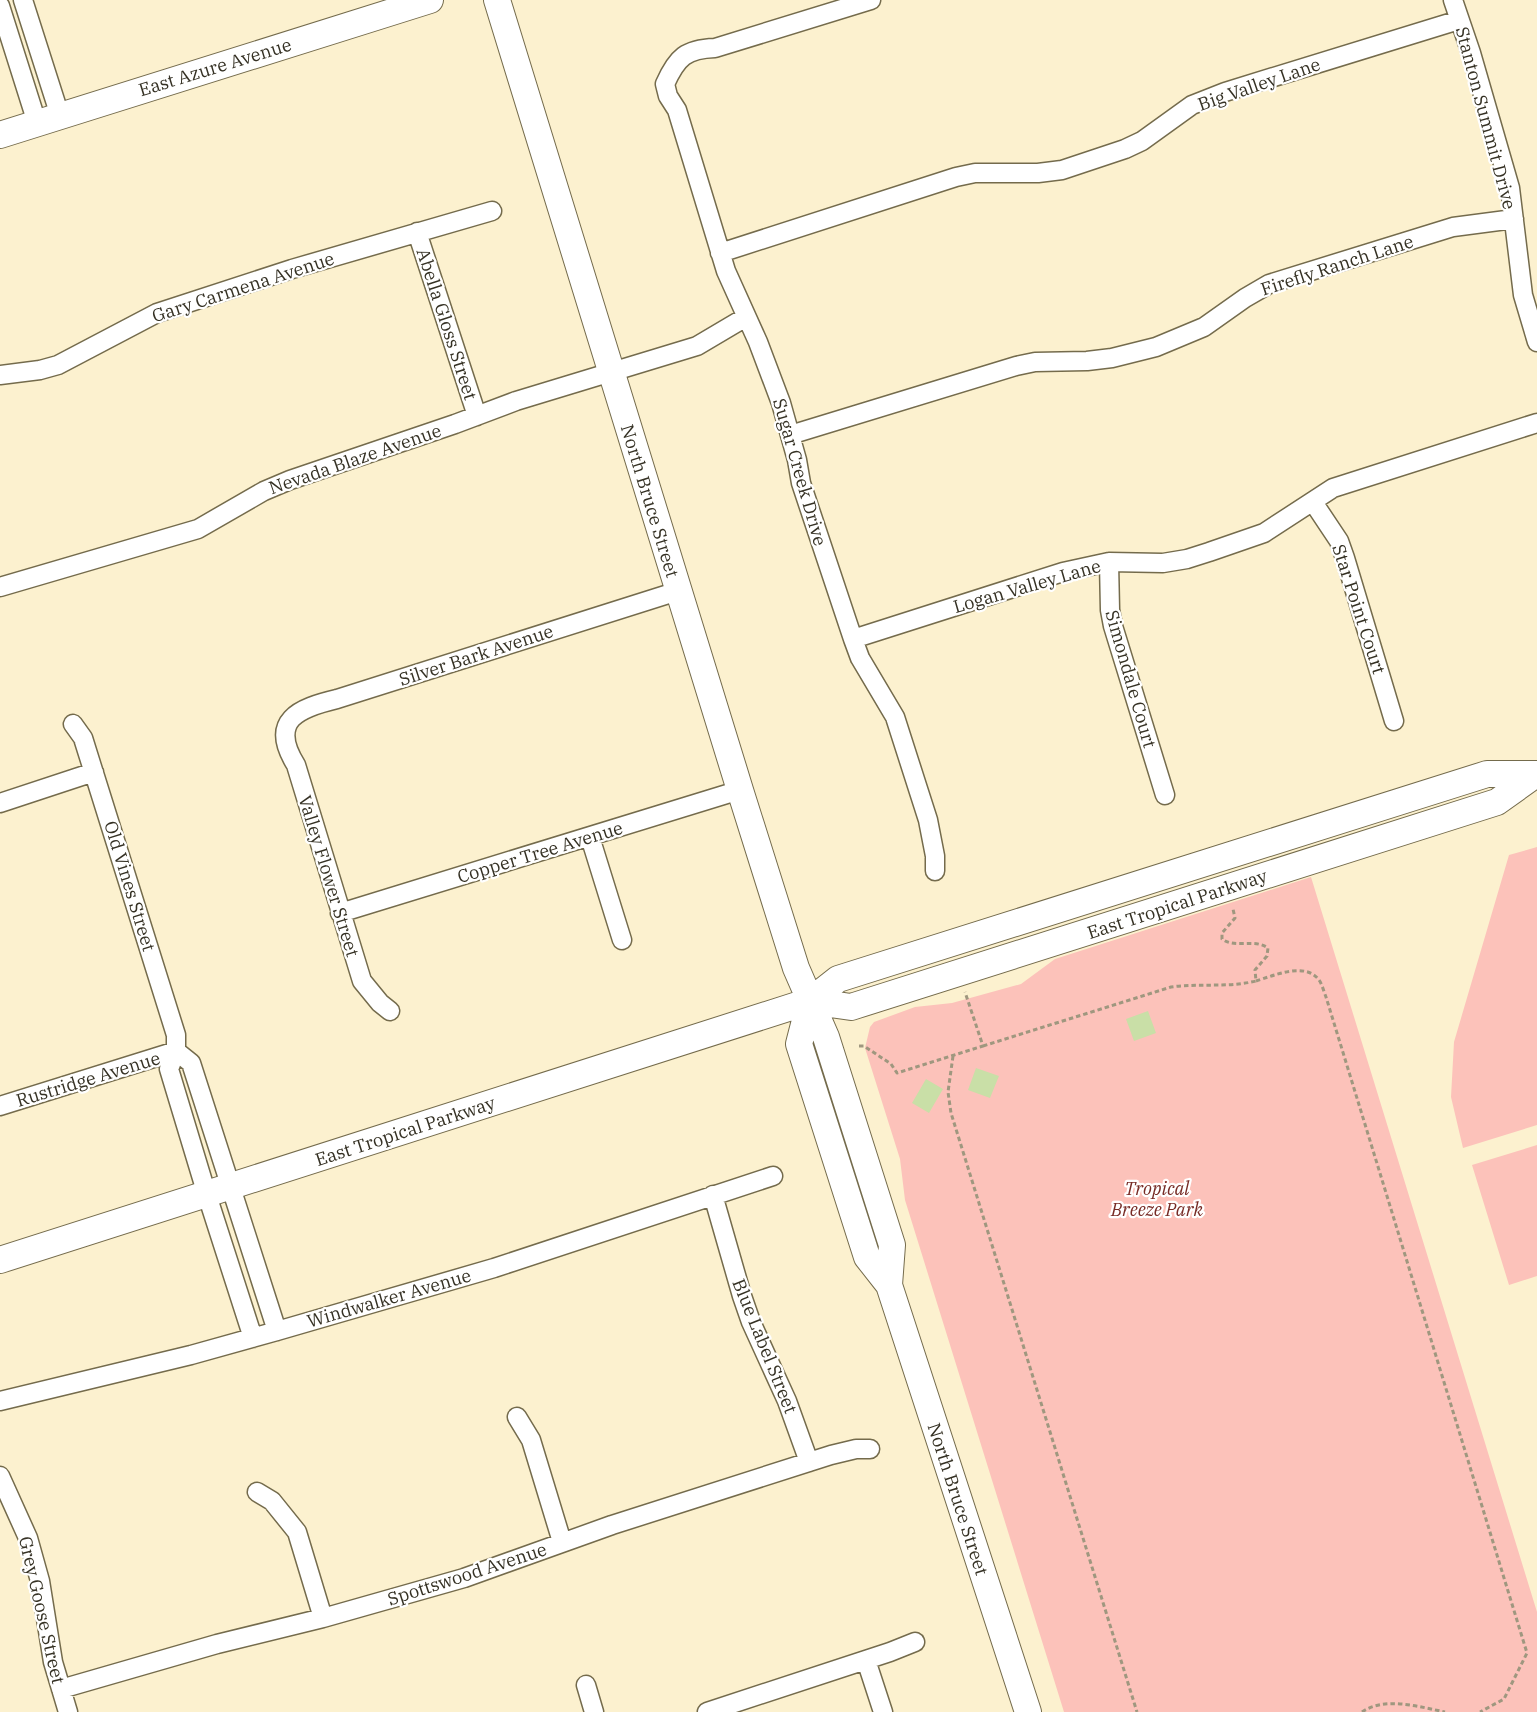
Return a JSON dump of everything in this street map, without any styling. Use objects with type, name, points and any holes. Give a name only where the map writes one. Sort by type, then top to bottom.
[{"type":"main road","name":"East Azure Avenue","points":[[0,135],[430,0]]},
{"type":"main road","name":"North Bruce Street","points":[[497,0],[740,790],[796,968],[810,1001],[799,1044],[867,1257],[889,1285],[1028,1712]]},
{"type":"main road","name":"East Tropical Parkway","points":[[0,1260],[810,1001],[838,979],[1487,774],[1536,774]]},
{"type":"main road","name":"East Tropical Parkway","points":[[810,1001],[851,1007],[1497,802],[1536,774]]},
{"type":"street","points":[[23,0],[48,120]]},
{"type":"street","name":"Sugar Creek Drive","points":[[871,0],[715,48],[700,48],[689,52],[680,57],[669,73],[665,84],[668,96],[677,110],[726,271],[769,368],[790,435],[801,483],[853,639],[860,658],[895,717],[928,820],[935,856],[935,871]]},
{"type":"street","name":"Stanton Summit Drive","points":[[1454,0],[1507,177],[1514,219],[1517,262],[1523,295],[1534,320],[1537,342]]},
{"type":"street","points":[[0,6],[48,120]]},
{"type":"street","name":"Big Valley Lane","points":[[720,253],[956,177],[975,173],[1038,173],[1072,166],[1125,149],[1142,141],[1192,105],[1225,92],[1459,20]]},
{"type":"street","name":"Gary Carmena Avenue","points":[[0,375],[40,370],[58,364],[158,313],[292,270],[492,211]]},
{"type":"street","name":"Firefly Ranch Lane","points":[[790,435],[1016,366],[1035,362],[1087,362],[1156,347],[1204,327],[1269,284],[1454,227],[1514,219]]},
{"type":"street","name":"Abella Gloss Street","points":[[417,232],[477,416]]},
{"type":"street","name":"Nevada Blaze Avenue","points":[[0,587],[198,529],[264,490],[281,483],[516,401],[697,346],[746,317]]},
{"type":"street","name":"Logan Valley Lane","points":[[853,639],[1063,572],[1109,562],[1163,562],[1187,559],[1264,533],[1333,488],[1537,423]]},
{"type":"street","name":"Star Point Court","points":[[1312,502],[1339,541],[1394,721]]},
{"type":"street","name":"Simondale Court","points":[[1109,562],[1110,610],[1113,626],[1165,795]]},
{"type":"street","name":"Silver Bark Avenue","points":[[286,733],[291,718],[300,710],[313,705],[678,591]]},
{"type":"street","name":"Old Vines Street","points":[[74,724],[83,738],[176,1035],[176,1051],[170,1069],[277,1331]]},
{"type":"street","name":"Valley Flower Street","points":[[286,733],[285,745],[296,765],[362,981],[380,1003],[390,1011]]},
{"type":"street","points":[[0,803],[94,772]]},
{"type":"street","name":"Copper Tree Avenue","points":[[340,913],[740,790]]},
{"type":"street","points":[[590,837],[621,940]]},
{"type":"street","name":"Old Vines Street","points":[[176,1051],[191,1063],[253,1338]]},
{"type":"street","name":"Rustridge Avenue","points":[[0,1105],[176,1051]]},
{"type":"street","name":"Windwalker Avenue","points":[[0,1401],[191,1355],[494,1268],[773,1176]]},
{"type":"street","name":"Blue Label Street","points":[[712,1195],[751,1322],[787,1401],[809,1462]]},
{"type":"street","points":[[517,1417],[531,1440],[562,1542]]},
{"type":"street","name":"Spottswood Avenue","points":[[61,1689],[464,1578],[663,1508],[809,1462],[856,1449],[870,1449]]},
{"type":"street","name":"Grey Goose Street","points":[[0,1476],[28,1538],[40,1581],[52,1662],[68,1712]]},
{"type":"street","points":[[257,1492],[272,1501],[297,1532],[323,1618]]},
{"type":"street","points":[[707,1712],[915,1642]]},
{"type":"street","points":[[866,1660],[883,1712]]},
{"type":"street","points":[[586,1685],[594,1712]]},
{"type":"path","points":[[1233,909],[1235,918],[1222,933],[1222,939],[1228,944],[1262,944],[1268,948],[1267,956],[1255,970],[1256,981]]},
{"type":"path","points":[[859,1046],[864,1046],[891,1064],[897,1073],[1171,987],[1193,984],[1212,987],[1240,985],[1291,971],[1304,971],[1318,978],[1340,1042],[1527,1653],[1504,1699],[1480,1712]]},
{"type":"path","points":[[959,973],[983,1046]]},
{"type":"path","points":[[953,1056],[948,1092],[951,1113],[1137,1712]]},
{"type":"path","points":[[1362,1712],[1383,1705],[1408,1704],[1445,1712]]},
{"type":"green space","points":[[1537,847],[1537,1125],[1463,1148],[1451,1097],[1454,1042],[1509,855]]},
{"type":"green space","name":"Tropical Breeze Park","points":[[1311,877],[1537,1612],[1537,1712],[1064,1712],[905,1200],[900,1159],[865,1048],[870,1027],[874,1022],[915,1007],[952,1003],[1021,984],[1055,959]]},
{"type":"green space","points":[[1537,1145],[1537,1276],[1509,1285],[1472,1165]]},
{"type":"building","points":[[1148,1011],[1156,1033],[1134,1041],[1126,1019]]},
{"type":"building","points":[[976,1068],[999,1076],[990,1098],[968,1090]]},
{"type":"building","points":[[926,1079],[943,1089],[929,1113],[912,1103]]}]
